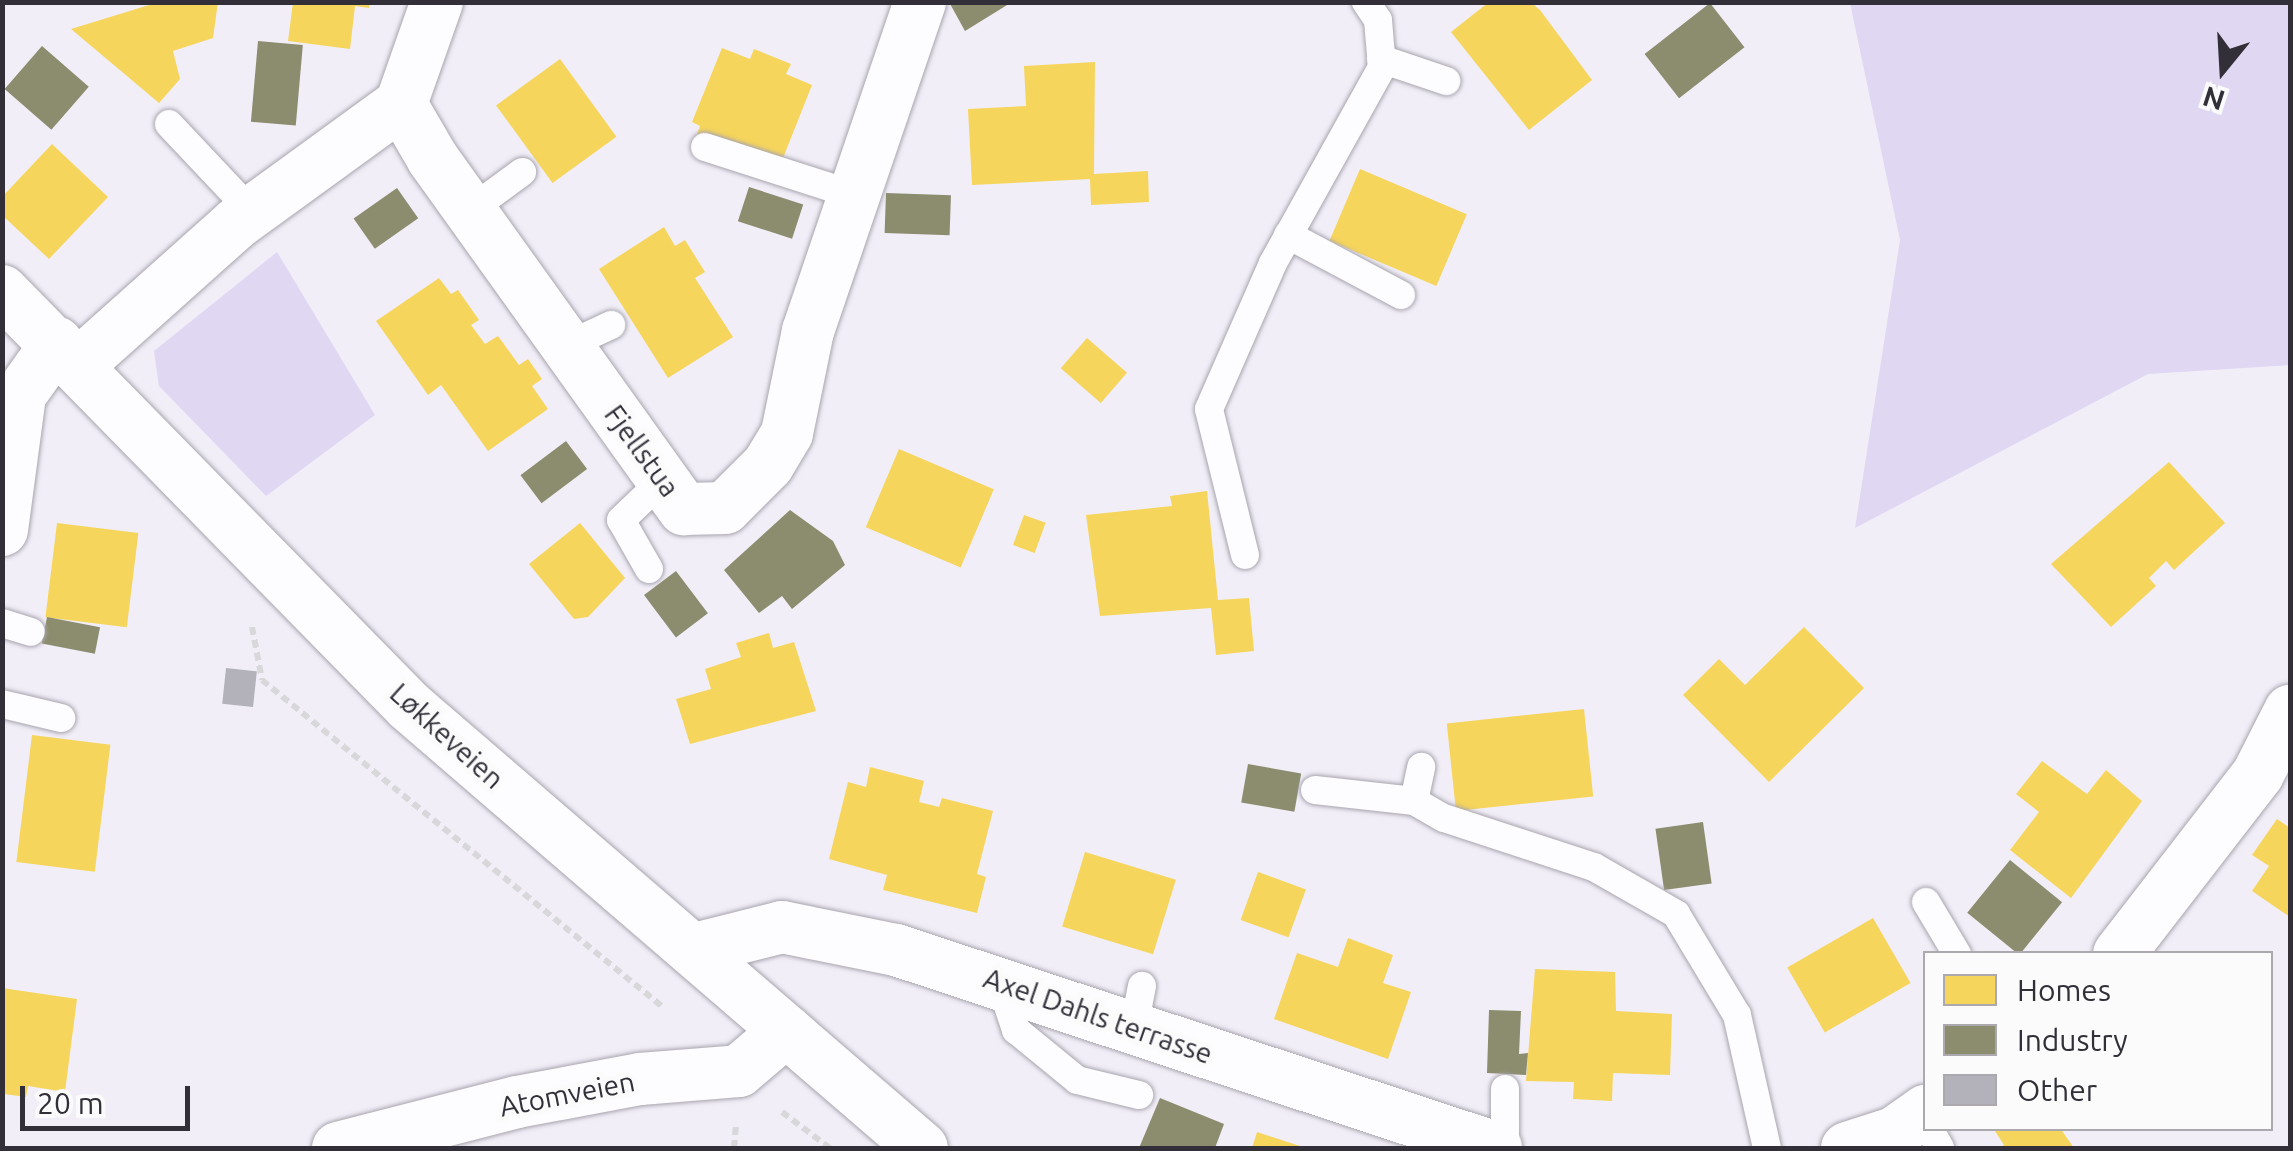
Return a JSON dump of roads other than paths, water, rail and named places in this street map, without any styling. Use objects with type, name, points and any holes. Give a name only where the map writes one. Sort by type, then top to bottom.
[{"type":"street","points":[[2,530],[20,395],[252,212],[401,104],[437,2]]},
{"type":"street","name":"Fjellstua","points":[[401,104],[469,211],[589,335],[663,480],[684,508],[726,508],[768,466],[787,433],[808,331],[851,194],[920,2]]},
{"type":"street","name":"Løkkeveien","points":[[2,291],[68,354],[408,706],[922,1148]]},
{"type":"street","points":[[2121,951],[2258,774],[2290,711]]},
{"type":"street","name":"Axel Dahls terrasse","points":[[695,949],[782,927],[896,950],[1000,982],[1138,1006],[1413,1135],[1496,1148]]},
{"type":"street","name":"Atomveien","points":[[338,1148],[517,1102],[640,1078],[739,1071],[786,1032]]},
{"type":"street","points":[[1846,1148],[1923,1126]]},
{"type":"lane","points":[[1245,555],[1209,409],[1288,235],[1382,58],[1378,20],[1366,2]]},
{"type":"lane","points":[[1382,58],[1446,81]]},
{"type":"lane","points":[[169,124],[252,212]]},
{"type":"lane","points":[[706,148],[851,194]]},
{"type":"lane","points":[[469,211],[522,172]]},
{"type":"lane","points":[[1288,235],[1401,295]]},
{"type":"lane","points":[[649,569],[621,520],[663,480]]},
{"type":"lane","points":[[2,623],[30,632]]},
{"type":"lane","points":[[2,704],[61,718]]},
{"type":"lane","points":[[1414,800],[1421,767]]},
{"type":"lane","points":[[1315,790],[1414,800],[1444,818],[1594,867],[1676,914],[1737,1015],[1767,1148]]},
{"type":"lane","points":[[1926,902],[1955,951]]},
{"type":"lane","points":[[1000,982],[1016,1030],[1076,1080],[1139,1095]]},
{"type":"lane","points":[[1505,1089],[1506,1148]]}]
